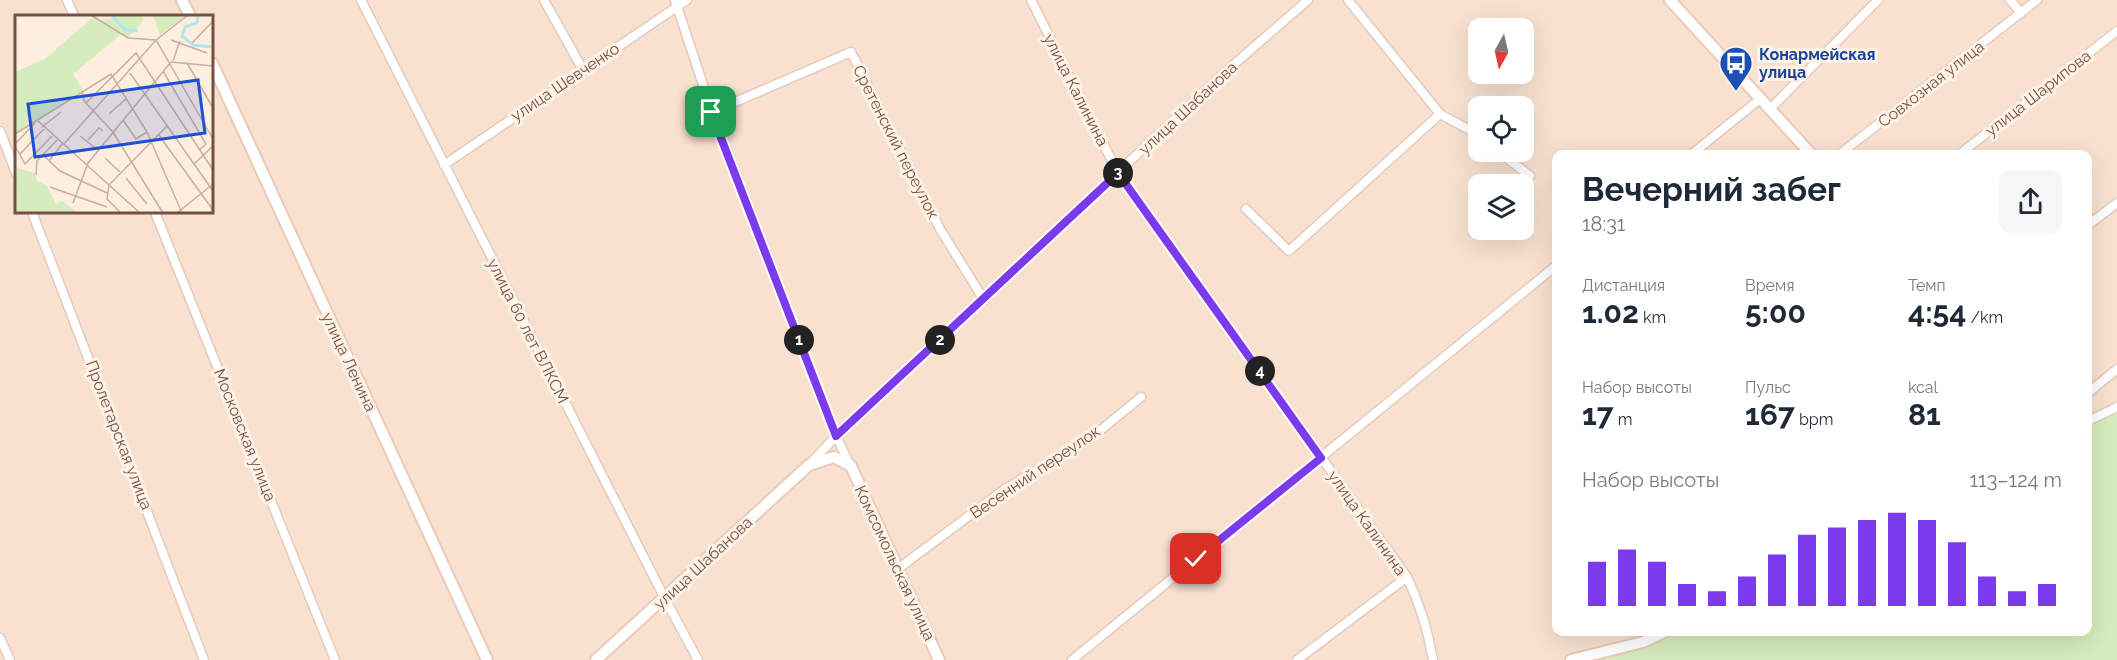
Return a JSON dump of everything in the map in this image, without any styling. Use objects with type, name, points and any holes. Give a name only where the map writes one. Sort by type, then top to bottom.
[{"type":"street","points":[[67,0],[74,15]]},
{"type":"street","points":[[182,0],[190,15]]},
{"type":"street","name":"улица 60 лет ВЛКСМ","points":[[361,0],[698,660]]},
{"type":"street","points":[[544,0],[583,70]]},
{"type":"street","name":"улица Шевченко","points":[[444,165],[676,3],[687,0]]},
{"type":"street","name":"улица Калинина","points":[[1031,0],[1118,173],[1407,577],[1420,604],[1433,660]]},
{"type":"street","name":"улица Шабанова","points":[[596,660],[809,465],[836,436],[1224,73],[1308,0]]},
{"type":"street","points":[[1348,0],[1440,114],[1468,129]]},
{"type":"street","points":[[1670,0],[1807,150]]},
{"type":"street","points":[[1770,109],[1878,0]]},
{"type":"street","points":[[2010,0],[2021,13],[2037,0]]},
{"type":"street","name":"Комсомольская улица","points":[[676,3],[711,112],[836,436],[899,568],[939,660]]},
{"type":"street","name":"Совхозная улица","points":[[1845,150],[2021,13]]},
{"type":"street","name":"улица Шарипова","points":[[1965,150],[2117,31]]},
{"type":"street","name":"Сретенский переулок","points":[[711,112],[851,52],[940,229],[984,300]]},
{"type":"street","name":"улица Ленина","points":[[213,65],[488,660]]},
{"type":"street","points":[[1697,150],[1760,99]]},
{"type":"street","points":[[1246,209],[1289,251],[1440,114]]},
{"type":"street","points":[[0,131],[15,170]]},
{"type":"street","points":[[1512,162],[1527,174]]},
{"type":"street","points":[[2092,222],[2117,203]]},
{"type":"street","name":"Пролетарская улица","points":[[32,213],[204,660]]},
{"type":"street","name":"Московская улица","points":[[155,213],[335,660]]},
{"type":"street","points":[[1072,660],[1552,269]]},
{"type":"street","points":[[2092,390],[2117,369]]},
{"type":"street","name":"Весенний переулок","points":[[899,568],[1005,489],[1092,438],[1141,397]]},
{"type":"street","points":[[2092,419],[2117,407]]},
{"type":"street","name":"Комсомольская улица","points":[[834,457],[851,466]]},
{"type":"street","name":"улица Шабанова","points":[[809,465],[834,457]]},
{"type":"street","points":[[1297,660],[1407,577]]},
{"type":"street","points":[[1571,660],[1643,642],[1656,636]]},
{"type":"street","points":[[0,638],[10,660]]},
{"type":"shaded area","points":[[0,0],[2117,0],[2117,660],[0,660]]},
{"type":"green space","points":[[2117,404],[2117,660],[1599,660],[1650,636],[2092,636],[2092,416]]},
{"type":"place","name":"Конармейская улица","points":[[1736,92]]},
{"type":"route","points":[[711,112],[836,436],[1118,173],[1321,458],[1196,559]]}]
